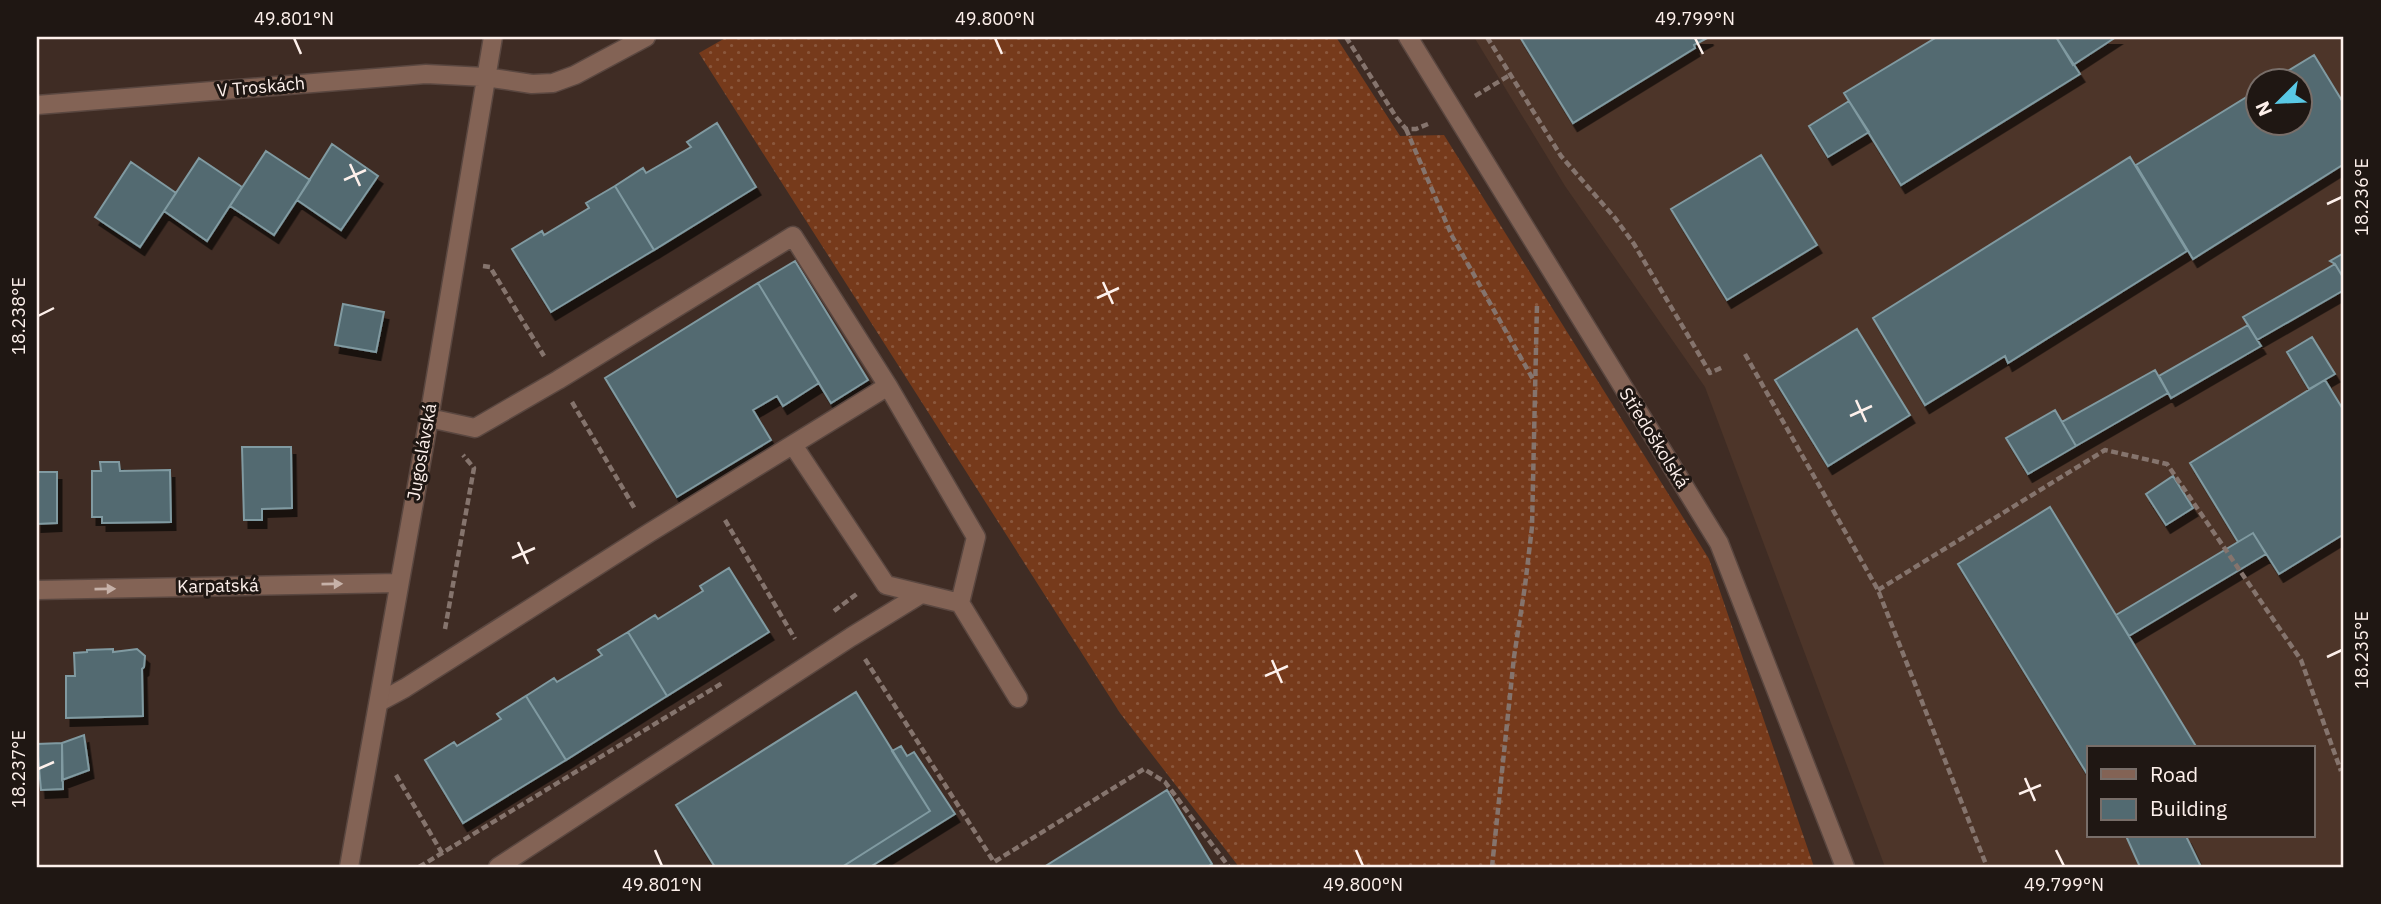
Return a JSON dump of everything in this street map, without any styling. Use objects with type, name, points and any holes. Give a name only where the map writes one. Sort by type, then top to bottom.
[{"type":"street","name":"Jugoslávská","points":[[348,867],[429,418],[493,37]]},
{"type":"street","name":"V Troskách","points":[[37,105],[426,74],[485,77],[532,84],[564,80],[646,37]]},
{"type":"street","name":"Středoškolská","points":[[1408,37],[1719,542],[1845,867]]},
{"type":"street","points":[[429,418],[475,428],[793,236],[888,386],[976,537],[960,603],[1018,698]]},
{"type":"street","points":[[379,702],[888,386]]},
{"type":"street","points":[[793,444],[887,585],[960,603]]},
{"type":"street","name":"Karpatská","points":[[37,590],[399,583]]},
{"type":"street","points":[[498,867],[921,594]]},
{"type":"path","points":[[1487,37],[1562,156],[1634,244],[1710,373],[1723,367]]},
{"type":"path","points":[[1406,129],[1452,236],[1535,383]]},
{"type":"path","points":[[1492,867],[1514,657],[1532,527],[1540,250]]},
{"type":"path","points":[[1745,354],[1878,590],[1987,867]]},
{"type":"path","points":[[444,636],[474,468],[451,438],[453,423]]},
{"type":"path","points":[[1878,590],[2105,450],[2167,464],[2301,660],[2341,771]]},
{"type":"path","points":[[710,496],[795,639],[806,631]]},
{"type":"path","points":[[827,615],[881,576]]},
{"type":"path","points":[[851,637],[994,862],[1143,769],[1165,782],[1229,867]]},
{"type":"path","points":[[419,867],[724,682]]},
{"type":"path","points":[[391,782],[393,770],[442,853]]},
{"type":"shaded area","points":[[727,37],[1336,37],[1400,136],[1444,135],[1709,559],[1814,867],[1239,867],[1120,713],[699,53]]},
{"type":"shaded area","points":[[1474,37],[2344,37],[2344,867],[1885,867],[1705,387],[1565,186]]},
{"type":"building","points":[[1520,37],[1709,37],[1573,123]]},
{"type":"building","points":[[1937,37],[2056,37],[2080,74],[1901,185],[1844,93]]},
{"type":"building","points":[[2056,37],[2116,37],[2073,65]]},
{"type":"building","points":[[2314,55],[2344,104],[2344,164],[2193,259],[2136,165],[2244,99],[2244,136],[2314,136],[2314,66],[2296,66]]},
{"type":"building","points":[[1849,101],[1869,132],[1828,157],[1809,126]]},
{"type":"building","points":[[717,123],[756,187],[654,250],[615,186],[643,168],[646,173],[691,147],[687,142]]},
{"type":"building","points":[[332,144],[378,176],[341,230],[297,200]]},
{"type":"building","points":[[266,151],[310,180],[274,235],[230,206]]},
{"type":"building","points":[[1761,155],[1817,245],[1727,300],[1671,209]]},
{"type":"building","points":[[2130,157],[2187,251],[2008,363],[2005,356],[1925,405],[1873,318]]},
{"type":"building","points":[[199,158],[242,187],[207,241],[164,211]]},
{"type":"building","points":[[131,162],[176,193],[140,247],[95,217]]},
{"type":"building","points":[[615,186],[654,250],[551,312],[512,249],[542,231],[544,235],[589,208],[586,203]]},
{"type":"building","points":[[2344,253],[2344,279],[2335,264],[2330,261]]},
{"type":"building","points":[[795,261],[868,380],[831,403],[758,283]]},
{"type":"building","points":[[2335,264],[2344,279],[2344,290],[2257,340],[2243,317]]},
{"type":"building","points":[[758,283],[819,383],[783,406],[777,396],[753,410],[771,440],[677,497],[605,378]]},
{"type":"building","points":[[343,304],[384,312],[376,352],[335,345]]},
{"type":"building","points":[[2248,325],[2261,346],[2171,398],[2159,376]]},
{"type":"building","points":[[1857,329],[1910,415],[1828,466],[1775,380]]},
{"type":"building","points":[[2312,337],[2335,374],[2309,389],[2287,352]]},
{"type":"building","points":[[2155,370],[2168,393],[2076,446],[2062,422]]},
{"type":"building","points":[[2325,380],[2344,411],[2344,534],[2279,574],[2253,533],[2238,542],[2190,463]]},
{"type":"building","points":[[2055,410],[2076,446],[2028,474],[2006,438]]},
{"type":"building","points":[[242,447],[291,447],[292,508],[262,509],[262,520],[244,520]]},
{"type":"building","points":[[100,462],[119,462],[120,471],[170,470],[171,522],[102,523],[102,517],[92,517],[92,471],[101,471]]},
{"type":"building","points":[[37,472],[57,472],[57,523],[37,524]]},
{"type":"building","points":[[2173,476],[2193,508],[2166,525],[2146,494]]},
{"type":"building","points":[[2050,507],[2196,746],[2087,746],[2087,774],[1958,564]]},
{"type":"building","points":[[2253,533],[2266,554],[2129,636],[2116,615]]},
{"type":"building","points":[[729,568],[769,632],[667,696],[628,632],[655,615],[658,619],[703,591],[700,586]]},
{"type":"building","points":[[628,632],[667,696],[566,760],[526,696],[554,678],[557,682],[602,655],[598,650]]},
{"type":"building","points":[[113,649],[113,652],[137,649],[145,656],[142,669],[143,716],[66,718],[66,676],[75,676],[74,653]]},
{"type":"building","points":[[856,692],[930,811],[842,867],[715,867],[676,805]]},
{"type":"building","points":[[526,696],[566,760],[463,823],[425,760],[454,742],[457,746],[501,719],[497,714]]},
{"type":"building","points":[[84,735],[89,770],[62,780],[62,743]]},
{"type":"building","points":[[62,743],[63,789],[41,790],[37,744]]},
{"type":"building","points":[[901,746],[907,756],[914,752],[955,814],[870,867],[842,867],[930,811],[892,751]]},
{"type":"building","points":[[1167,790],[1212,864],[1207,867],[1044,867]]},
{"type":"building","points":[[2127,838],[2187,838],[2201,867],[2140,867]]}]
